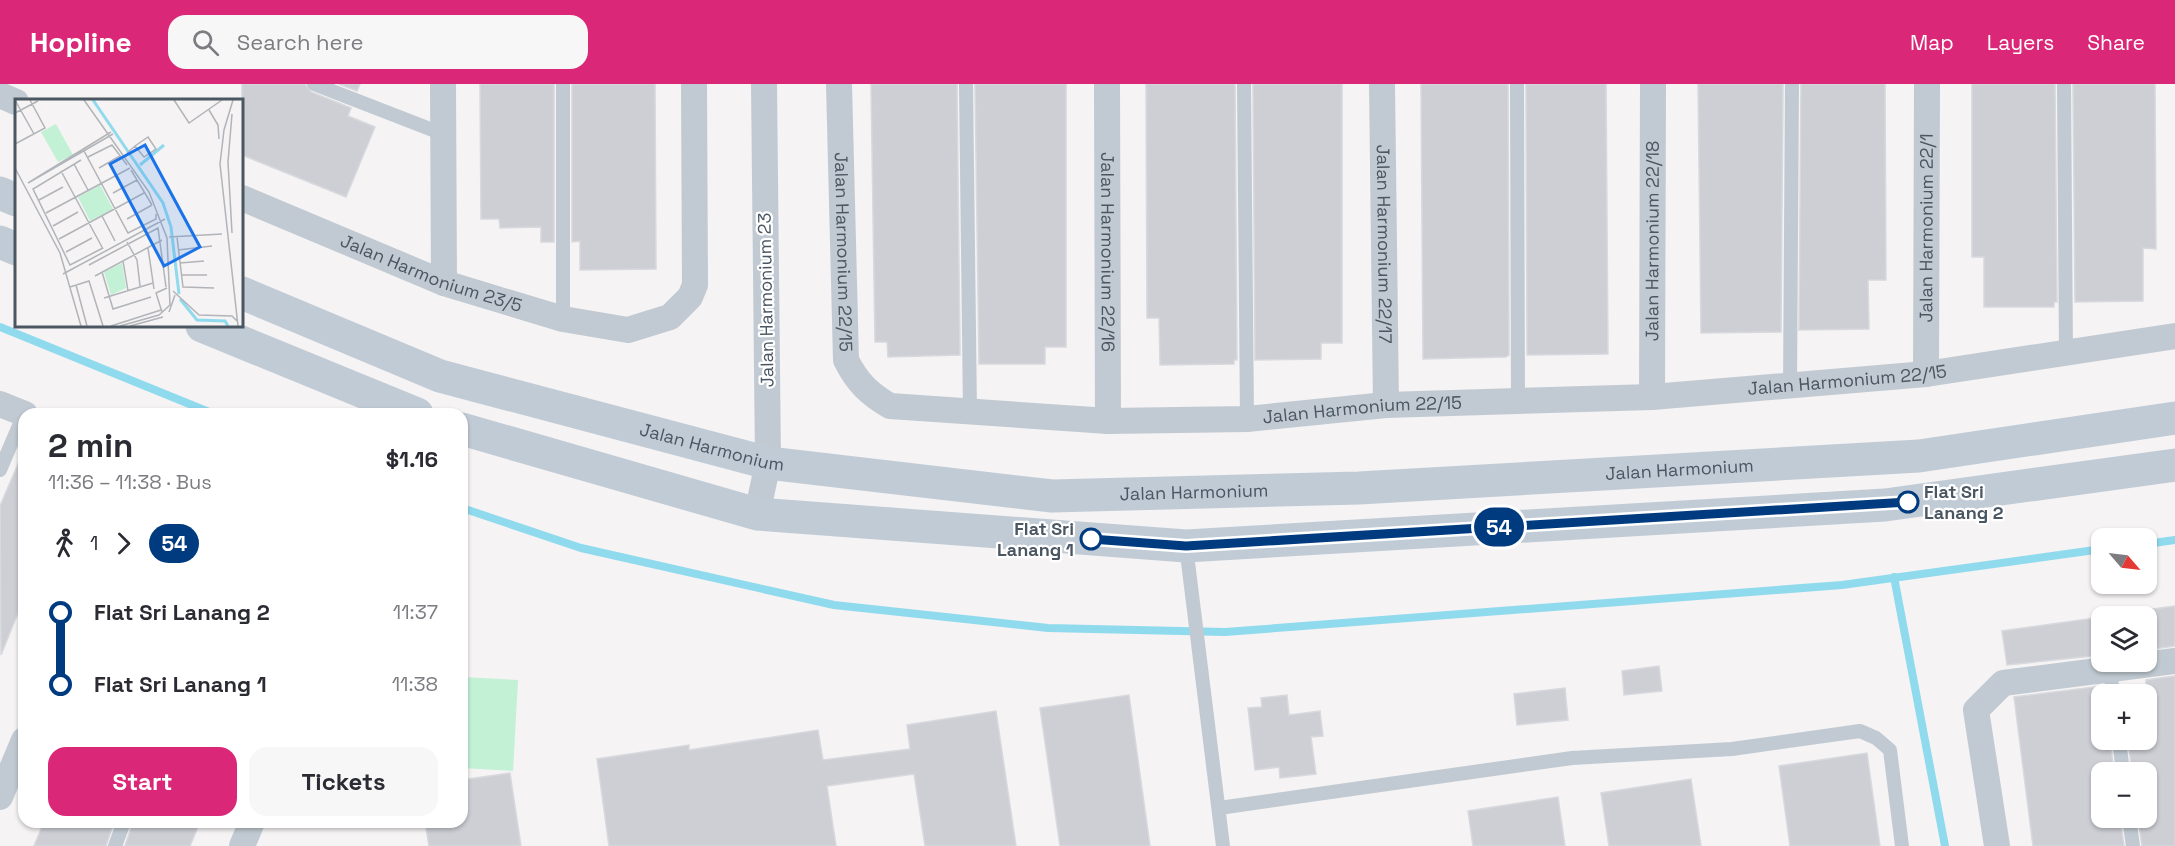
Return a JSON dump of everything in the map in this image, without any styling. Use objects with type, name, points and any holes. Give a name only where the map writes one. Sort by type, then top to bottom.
[{"type":"main road","points":[[0,193],[15,200]]},
{"type":"main road","points":[[0,242],[15,249]]},
{"type":"main road","name":"Jalan Harmonium","points":[[243,293],[440,376],[768,463],[1053,496],[1359,488],[1919,456],[2175,418]]},
{"type":"main road","points":[[204,327],[402,408]]},
{"type":"main road","points":[[468,431],[757,514],[1186,546],[1885,505],[2175,465]]},
{"type":"street","points":[[442,84],[444,283]]},
{"type":"street","name":"Jalan Harmonium 23/5","points":[[243,198],[444,283],[563,319],[628,330],[670,317],[685,303],[695,285],[694,84]]},
{"type":"street","name":"Jalan Harmonium 23","points":[[757,514],[768,463],[764,84]]},
{"type":"street","name":"Jalan Harmonium 22/15","points":[[839,84],[846,360],[857,381],[874,397],[890,406],[1108,421],[1247,419],[1386,405],[1652,397],[1926,374],[2175,336]]},
{"type":"street","name":"Jalan Harmonium 22/16","points":[[1107,84],[1108,421]]},
{"type":"street","name":"Jalan Harmonium 22/17","points":[[1382,84],[1386,405]]},
{"type":"street","name":"Jalan Harmonium 22/18","points":[[1652,397],[1653,84]]},
{"type":"street","name":"Jalan Harmonium 22/1","points":[[1926,374],[1927,84]]},
{"type":"street","points":[[0,95],[15,102]]},
{"type":"street","points":[[0,404],[18,411]]},
{"type":"street","points":[[1996,846],[1976,710],[2003,683],[2111,682],[2175,662]]},
{"type":"street","points":[[0,798],[18,754]]},
{"type":"street","points":[[242,846],[250,828]]},
{"type":"lane","points":[[314,84],[443,134]]},
{"type":"lane","points":[[563,84],[563,319]]},
{"type":"lane","points":[[966,84],[970,413]]},
{"type":"lane","points":[[1244,84],[1247,419]]},
{"type":"lane","points":[[1517,84],[1518,400]]},
{"type":"lane","points":[[1790,386],[1792,84]]},
{"type":"lane","points":[[2064,84],[2066,353]]},
{"type":"lane","points":[[0,471],[18,430]]},
{"type":"lane","points":[[1186,546],[1223,846]]},
{"type":"lane","points":[[1218,808],[1572,758],[1732,749],[1860,731],[1876,738],[1890,750],[1902,846]]},
{"type":"lane","points":[[115,846],[122,828]]},
{"type":"lane","points":[[2130,828],[2133,846]]},
{"type":"green space","points":[[468,677],[518,680],[513,771],[468,768]]},
{"type":"building","points":[[242,84],[305,84],[311,92],[351,108],[348,116],[375,127],[346,197],[243,155]]},
{"type":"building","points":[[339,84],[360,84],[357,91]]},
{"type":"building","points":[[480,84],[554,84],[554,242],[541,242],[541,227],[500,228],[499,219],[481,219]]},
{"type":"building","points":[[572,84],[655,84],[656,269],[580,270],[580,241],[572,242]]},
{"type":"building","points":[[871,84],[957,84],[960,355],[888,357],[887,342],[875,342]]},
{"type":"building","points":[[975,84],[1066,84],[1066,347],[1045,347],[1045,364],[979,364]]},
{"type":"building","points":[[1146,84],[1235,84],[1237,360],[1234,360],[1234,364],[1160,365],[1159,318],[1147,318]]},
{"type":"building","points":[[1253,84],[1342,84],[1342,343],[1321,343],[1321,359],[1255,360]]},
{"type":"building","points":[[1421,84],[1508,84],[1509,355],[1506,357],[1423,359]]},
{"type":"building","points":[[1526,84],[1606,84],[1608,354],[1527,355]]},
{"type":"building","points":[[1698,84],[1783,84],[1781,332],[1701,333]]},
{"type":"building","points":[[1801,84],[1885,84],[1886,280],[1868,280],[1869,329],[1799,330]]},
{"type":"building","points":[[1972,84],[2055,84],[2057,302],[2054,302],[2054,307],[1984,307],[1984,257],[1972,257]]},
{"type":"building","points":[[2073,84],[2155,84],[2156,249],[2143,248],[2143,301],[2075,302]]},
{"type":"building","points":[[18,464],[18,613],[1,655],[0,506]]},
{"type":"building","points":[[2175,606],[2175,646],[2157,648],[2157,608]]},
{"type":"building","points":[[2091,619],[2091,656],[2007,665],[2002,631]]},
{"type":"building","points":[[1659,666],[1662,691],[1624,695],[1622,671]]},
{"type":"building","points":[[2175,676],[2175,846],[2142,846],[2139,828],[2157,828],[2157,762],[2131,762],[2129,750],[2157,750],[2157,684],[2146,684],[2146,680]]},
{"type":"building","points":[[2091,687],[2091,750],[2111,750],[2113,762],[2091,762],[2091,828],[2121,828],[2124,846],[2033,846],[2014,697]]},
{"type":"building","points":[[1565,688],[1568,720],[1517,725],[1514,694]]},
{"type":"building","points":[[1129,695],[1150,846],[1060,846],[1040,708]]},
{"type":"building","points":[[1287,695],[1289,715],[1320,711],[1323,736],[1311,737],[1316,774],[1280,778],[1279,767],[1255,770],[1248,708],[1262,707],[1261,698]]},
{"type":"building","points":[[996,711],[1016,846],[925,846],[914,774],[827,786],[836,846],[609,846],[597,759],[689,745],[689,750],[818,730],[823,760],[910,749],[907,725]]},
{"type":"building","points":[[1867,753],[1880,846],[1790,846],[1779,766]]},
{"type":"building","points":[[510,773],[521,846],[429,846],[426,828],[468,828],[468,779]]},
{"type":"building","points":[[1691,779],[1701,846],[1609,846],[1601,793]]},
{"type":"building","points":[[1558,797],[1565,846],[1473,846],[1468,811]]},
{"type":"building","points":[[42,828],[112,828],[106,846],[34,846]]},
{"type":"building","points":[[131,828],[198,828],[190,846],[125,846]]},
{"type":"waterway","points":[[0,327],[199,408]]},
{"type":"waterway","points":[[468,510],[581,548],[834,605],[1048,628],[1225,632],[1842,585],[2091,551]]},
{"type":"waterway","points":[[2157,542],[2175,540]]},
{"type":"waterway","points":[[1894,577],[1945,846]]},
{"type":"bus line","name":"54","points":[[1091,539],[1186,546],[1908,502]]},
{"type":"place","name":"Flat Sri Lanang 2","points":[[1908,502]]},
{"type":"place","name":"Flat Sri Lanang 1","points":[[1091,539]]}]
